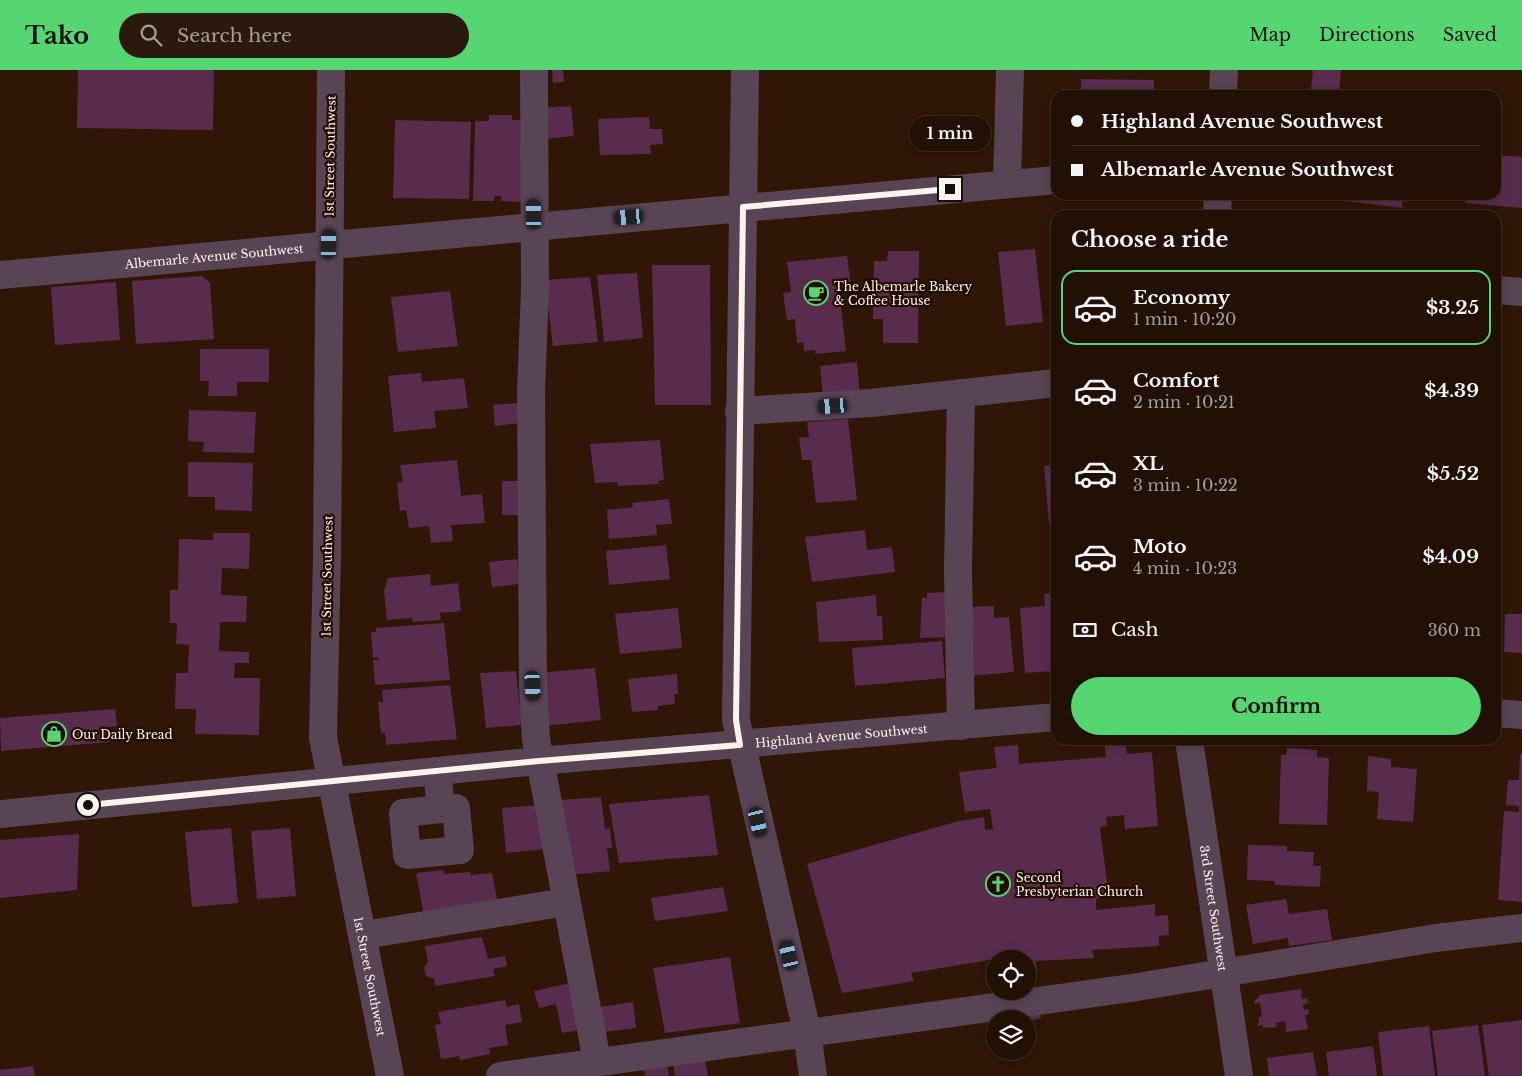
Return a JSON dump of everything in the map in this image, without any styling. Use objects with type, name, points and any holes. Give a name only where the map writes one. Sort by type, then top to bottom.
[{"type":"street","name":"1st Street Southwest","points":[[331,70],[328,554],[324,738],[390,1076]]},
{"type":"street","points":[[534,70],[535,288],[531,392],[533,686],[539,761],[597,1062]]},
{"type":"street","points":[[745,70],[736,720],[740,745],[807,1032],[813,1076]]},
{"type":"street","points":[[1007,184],[1010,70]]},
{"type":"street","points":[[1223,90],[1224,70]]},
{"type":"street","name":"Albemarle Avenue Southwest","points":[[0,275],[534,225],[1051,180]]},
{"type":"street","points":[[1501,290],[1522,292]]},
{"type":"street","points":[[739,411],[871,403],[1051,384]]},
{"type":"street","points":[[961,726],[958,571],[962,393]]},
{"type":"street","points":[[1501,713],[1522,715]]},
{"type":"street","name":"Highland Avenue Southwest","points":[[0,814],[539,761],[1051,717]]},
{"type":"street","name":"3rd Street Southwest","points":[[1190,745],[1239,1076]]},
{"type":"street","points":[[437,771],[441,810]]},
{"type":"street","points":[[364,936],[566,902]]},
{"type":"street","points":[[500,1076],[1131,988],[1436,938],[1522,928]]},
{"type":"building","points":[[78,70],[214,70],[213,130],[77,128]]},
{"type":"building","points":[[552,70],[563,70],[564,82],[553,83]]},
{"type":"building","points":[[1313,70],[1341,70],[1339,90],[1311,89]]},
{"type":"building","points":[[1081,79],[1154,80],[1154,90],[1081,90]]},
{"type":"building","points":[[571,106],[574,136],[545,139],[542,108]]},
{"type":"building","points":[[489,115],[512,115],[512,120],[525,120],[522,202],[501,201],[501,196],[494,196],[494,201],[473,201],[475,121],[489,121]]},
{"type":"building","points":[[649,117],[650,129],[662,129],[663,144],[650,145],[651,154],[600,155],[598,119]]},
{"type":"building","points":[[395,120],[471,122],[469,199],[393,198]]},
{"type":"building","points":[[1501,155],[1522,157],[1522,208],[1466,203],[1466,200],[1501,200]]},
{"type":"building","points":[[1338,200],[1403,200],[1402,208]]},
{"type":"building","points":[[1035,249],[1043,322],[1006,326],[998,252]]},
{"type":"building","points":[[888,251],[919,251],[918,343],[883,343],[883,319],[873,319],[874,261],[887,261]]},
{"type":"building","points":[[847,256],[851,287],[839,289],[846,351],[815,354],[815,350],[804,351],[803,342],[797,343],[795,319],[787,320],[783,293],[791,292],[787,262]]},
{"type":"building","points":[[652,265],[710,265],[711,405],[655,405]]},
{"type":"building","points":[[637,273],[643,338],[604,342],[597,275]]},
{"type":"building","points":[[202,276],[210,283],[214,339],[136,344],[132,281]]},
{"type":"building","points":[[590,277],[598,342],[553,346],[545,280]]},
{"type":"building","points":[[116,282],[120,340],[55,345],[51,287]]},
{"type":"building","points":[[450,291],[458,346],[398,352],[391,297]]},
{"type":"building","points":[[200,349],[269,349],[269,382],[237,382],[237,396],[208,396],[209,381],[200,381]]},
{"type":"building","points":[[857,362],[860,395],[823,398],[820,366]]},
{"type":"building","points":[[421,373],[422,382],[464,378],[468,408],[434,411],[436,428],[394,432],[388,376]]},
{"type":"building","points":[[517,403],[520,423],[495,426],[493,405]]},
{"type":"building","points":[[189,410],[256,412],[254,453],[203,452],[204,442],[188,441]]},
{"type":"building","points":[[848,419],[857,500],[816,503],[811,460],[802,460],[799,438],[809,437],[807,422]]},
{"type":"building","points":[[660,440],[664,480],[658,481],[659,484],[618,486],[617,482],[595,483],[590,444]]},
{"type":"building","points":[[457,460],[461,496],[482,494],[485,523],[451,525],[453,541],[431,543],[429,526],[409,528],[406,510],[400,511],[397,483],[403,482],[400,465]]},
{"type":"building","points":[[188,462],[253,463],[252,511],[215,510],[215,497],[188,497]]},
{"type":"building","points":[[1051,465],[1051,523],[1049,523],[1044,466]]},
{"type":"building","points":[[502,481],[525,481],[525,515],[502,515]]},
{"type":"building","points":[[669,499],[672,524],[656,525],[657,535],[609,539],[607,510],[633,507],[632,503]]},
{"type":"building","points":[[865,530],[867,550],[892,547],[895,572],[812,582],[805,537]]},
{"type":"building","points":[[213,533],[250,533],[249,569],[222,568],[221,595],[247,596],[246,622],[220,622],[219,651],[249,652],[249,663],[235,663],[234,678],[260,678],[259,735],[195,734],[196,709],[175,709],[176,673],[188,673],[189,645],[176,644],[177,623],[170,623],[170,590],[178,590],[179,539],[213,540]]},
{"type":"building","points":[[666,545],[670,579],[609,585],[606,551]]},
{"type":"building","points":[[517,559],[520,584],[492,587],[489,562]]},
{"type":"building","points":[[430,574],[431,586],[458,583],[461,611],[440,613],[441,620],[413,622],[412,618],[387,620],[384,591],[388,578]]},
{"type":"building","points":[[948,592],[950,637],[920,638],[922,598],[927,598],[927,593]]},
{"type":"building","points":[[1051,593],[1051,671],[1025,673],[1020,608],[1045,606],[1044,594]]},
{"type":"building","points":[[876,595],[877,616],[882,616],[883,640],[819,642],[816,602]]},
{"type":"building","points":[[994,606],[994,618],[1009,617],[1014,672],[970,676],[966,607]]},
{"type":"building","points":[[678,608],[682,648],[620,654],[615,614]]},
{"type":"building","points":[[1505,614],[1522,614],[1522,653],[1504,652]]},
{"type":"building","points":[[444,623],[450,680],[375,685],[373,660],[379,660],[378,657],[373,658],[371,632],[376,632],[376,628]]},
{"type":"building","points":[[942,641],[945,678],[855,686],[852,648]]},
{"type":"building","points":[[595,668],[601,720],[543,726],[537,673]]},
{"type":"building","points":[[516,671],[522,725],[486,728],[480,673]]},
{"type":"building","points":[[677,674],[678,694],[674,694],[675,704],[658,706],[658,710],[632,712],[628,679]]},
{"type":"building","points":[[450,685],[457,739],[386,745],[385,733],[381,733],[378,702],[383,702],[382,690]]},
{"type":"building","name":"Our Daily Bread","points":[[115,709],[117,726],[108,727],[109,742],[1,751],[0,718]]},
{"type":"building","points":[[1018,745],[1019,764],[1106,757],[1105,745],[1126,745],[1127,754],[1152,752],[1158,826],[1125,829],[1124,815],[1106,817],[1107,825],[1100,828],[1109,896],[1096,899],[1096,910],[1155,904],[1155,916],[1168,915],[1169,935],[1159,936],[1159,946],[1092,950],[1094,958],[1036,961],[1036,950],[986,950],[986,960],[911,973],[914,981],[842,993],[807,864],[955,822],[984,817],[985,830],[993,829],[990,809],[965,812],[959,772],[997,768],[994,747]]},
{"type":"building","points":[[1287,748],[1317,750],[1317,757],[1329,758],[1327,825],[1279,824],[1281,755],[1286,755]]},
{"type":"building","points":[[1520,754],[1522,754],[1522,902],[1498,900],[1504,811],[1519,812],[1519,806],[1506,805],[1508,780],[1519,780]]},
{"type":"building","points":[[1368,756],[1391,759],[1391,767],[1417,769],[1413,822],[1377,819],[1379,792],[1367,791]]},
{"type":"building","points":[[709,795],[718,855],[619,863],[609,804]]},
{"type":"building","points":[[601,797],[605,829],[610,828],[612,848],[607,848],[610,871],[570,875],[560,800]]},
{"type":"building","points":[[539,805],[545,849],[506,853],[502,808]]},
{"type":"building","points":[[231,828],[238,903],[192,907],[185,832]]},
{"type":"building","points":[[290,828],[296,896],[257,899],[251,831]]},
{"type":"building","points":[[79,834],[77,890],[0,898],[0,840]]},
{"type":"building","points":[[1248,845],[1287,846],[1287,851],[1314,852],[1313,866],[1321,866],[1320,887],[1275,885],[1275,881],[1247,880]]},
{"type":"building","points":[[443,870],[444,874],[470,872],[471,875],[492,873],[499,909],[424,916],[416,873]]},
{"type":"building","points":[[723,887],[728,911],[655,921],[651,898]]},
{"type":"building","points":[[1286,899],[1289,914],[1327,909],[1332,940],[1289,946],[1288,938],[1253,944],[1246,905]]},
{"type":"building","points":[[482,937],[488,959],[505,956],[507,966],[493,969],[495,976],[435,986],[434,979],[426,976],[424,968],[428,962],[425,946]]},
{"type":"building","points":[[730,957],[740,1023],[665,1033],[653,968]]},
{"type":"building","points":[[575,982],[585,1029],[562,1033],[556,1004],[539,1008],[534,991]]},
{"type":"building","points":[[1301,989],[1302,999],[1307,998],[1308,1003],[1303,1004],[1304,1010],[1308,1009],[1309,1014],[1305,1015],[1308,1029],[1286,1032],[1285,1021],[1276,1023],[1277,1027],[1263,1028],[1263,1025],[1258,1026],[1259,1017],[1262,1017],[1260,1003],[1255,1004],[1254,1000],[1259,998],[1259,995]]},
{"type":"building","points":[[1036,995],[1041,1018],[1036,1019],[1036,1010],[1015,1010],[1013,1000],[1036,1000]]},
{"type":"building","points":[[505,1000],[507,1007],[519,1004],[522,1022],[505,1025],[508,1045],[489,1048],[490,1054],[460,1060],[459,1056],[441,1059],[435,1025],[441,1024],[438,1012]]},
{"type":"building","points":[[633,1002],[636,1028],[604,1032],[600,1007]]},
{"type":"building","points":[[1522,1020],[1522,1076],[1489,1076],[1482,1025]]},
{"type":"building","points":[[1478,1025],[1485,1076],[1438,1076],[1432,1031]]},
{"type":"building","points":[[1429,1026],[1435,1076],[1383,1076],[1378,1032]]},
{"type":"building","points":[[1373,1046],[1377,1076],[1329,1076],[1326,1052]]},
{"type":"building","points":[[1313,1052],[1317,1076],[1269,1076],[1267,1058]]},
{"type":"building","points":[[705,1059],[708,1076],[675,1076],[673,1063]]},
{"type":"building","points":[[667,1063],[669,1076],[645,1076],[643,1066]]},
{"type":"building","points":[[33,1066],[35,1076],[0,1076],[0,1070]]},
{"type":"place","name":"The Albemarle Bakery & Coffee House","points":[[816,293]]},
{"type":"place","name":"Our Daily Bread","points":[[54,734]]},
{"type":"place","name":"Second Presbyterian Church","points":[[998,884]]},
{"type":"route","points":[[88,805],[539,761],[740,745],[736,720],[743,207],[950,189]]}]
